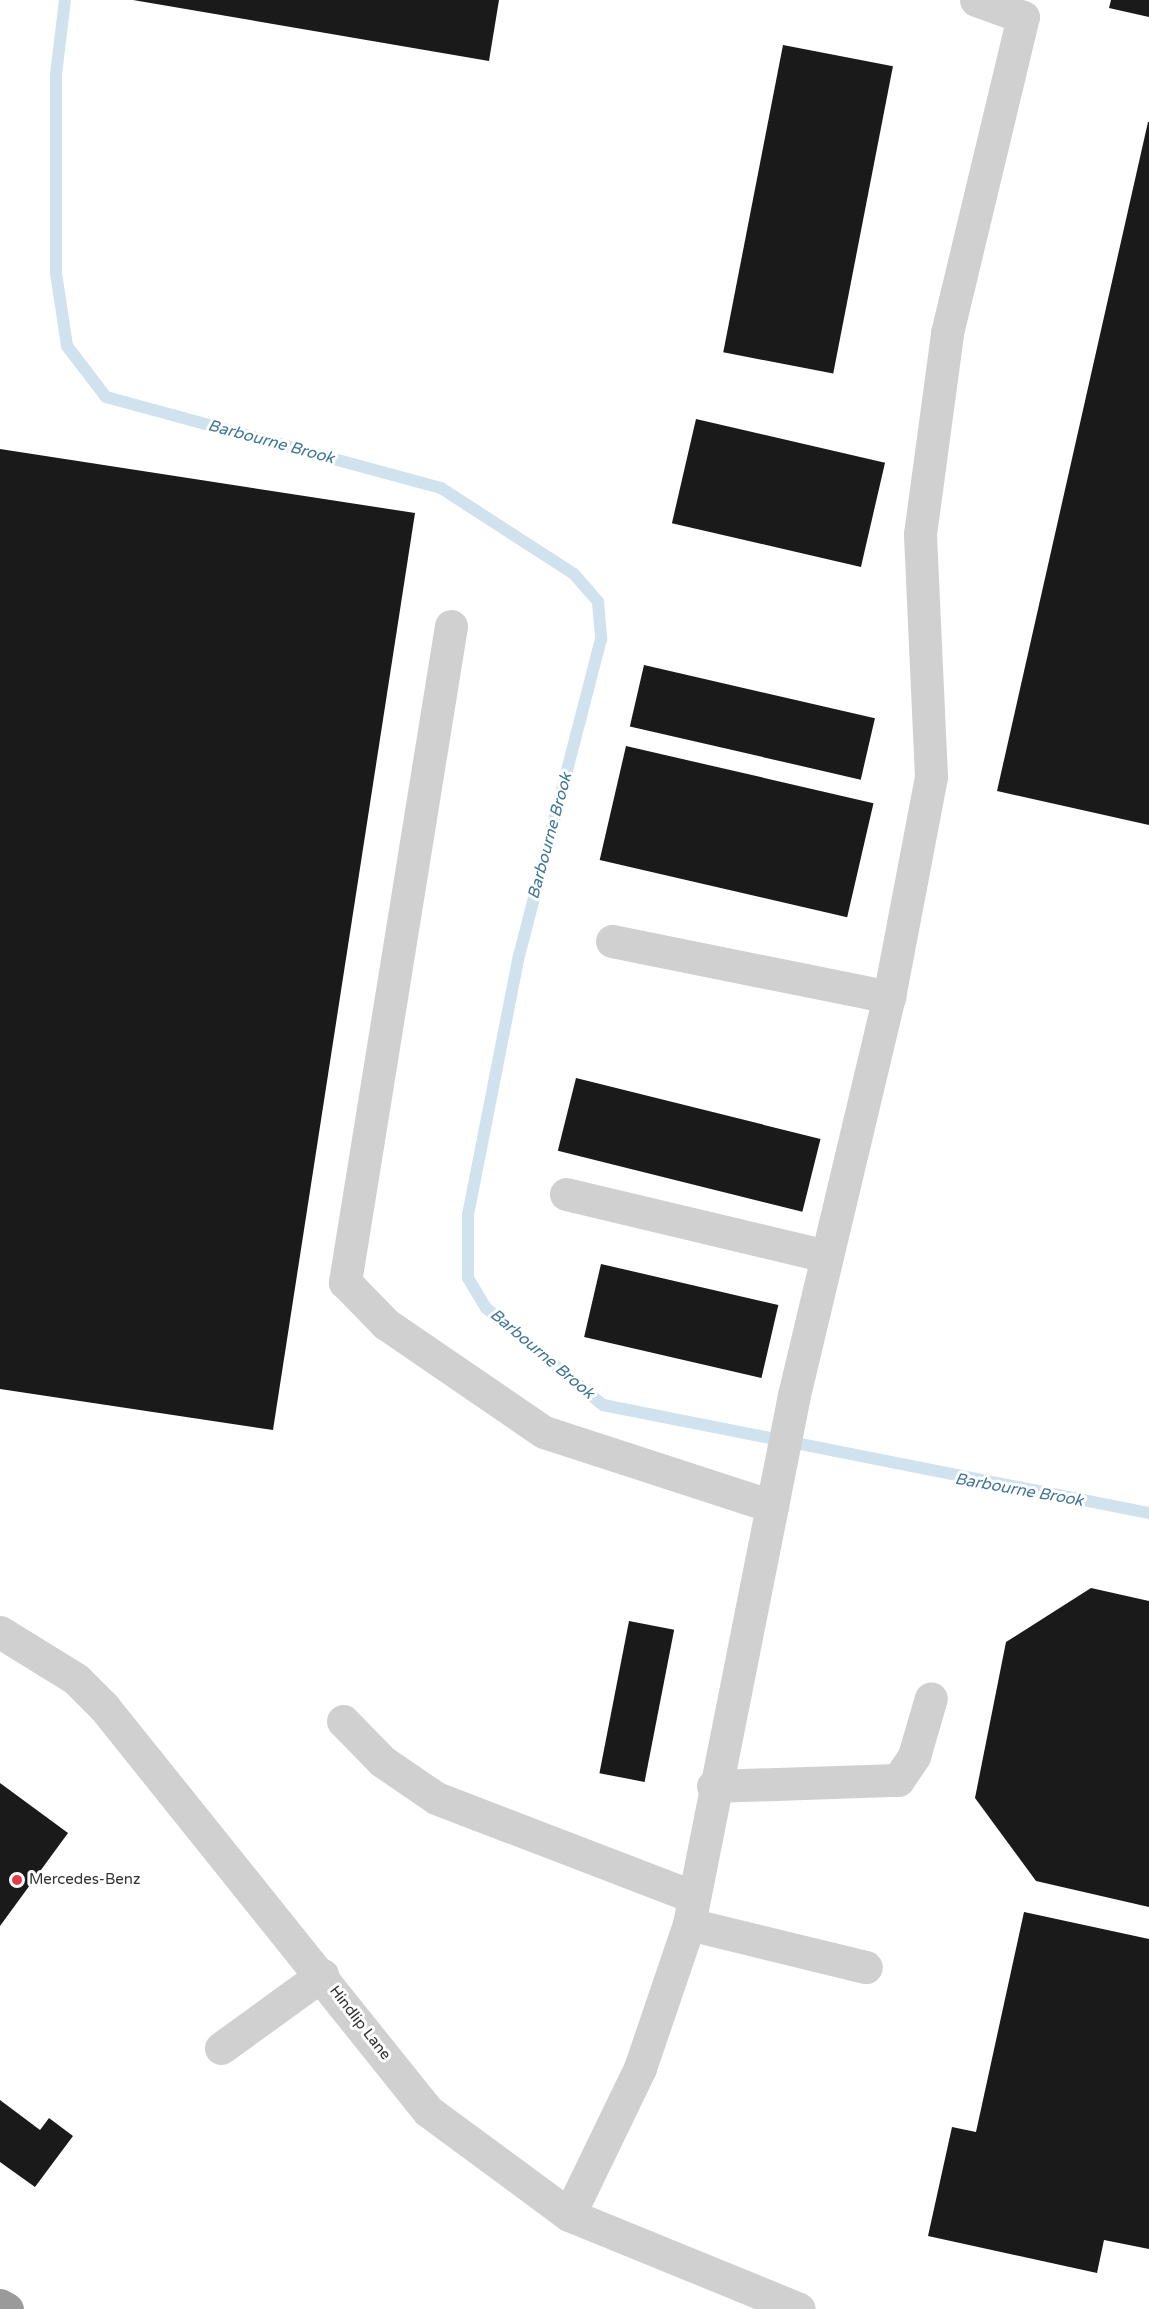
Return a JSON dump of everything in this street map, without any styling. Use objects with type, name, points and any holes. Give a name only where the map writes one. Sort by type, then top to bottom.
[{"type":"highway","points":[[0,2305],[7,2309]]},
{"type":"street","points":[[569,2215],[640,2068],[691,1910],[713,1786],[794,1395],[889,997],[931,777],[920,534],[947,333],[1027,9],[976,0]]},
{"type":"street","points":[[451,626],[345,1282],[386,1324],[544,1432],[772,1506]]},
{"type":"street","points":[[612,941],[889,997]]},
{"type":"street","points":[[566,1194],[827,1256]]},
{"type":"street","name":"Hindlip Lane","points":[[0,1632],[76,1679],[104,1707],[322,1975],[428,2111],[569,2215],[800,2309]]},
{"type":"street","points":[[713,1786],[898,1780],[914,1756],[931,1698]]},
{"type":"street","points":[[343,1722],[382,1761],[436,1798],[691,1910],[866,1967]]},
{"type":"street","points":[[221,2048],[322,1975]]},
{"type":"building","points":[[133,0],[499,0],[489,61]]},
{"type":"building","points":[[1111,0],[1149,0],[1149,17],[1109,8]]},
{"type":"building","points":[[783,45],[893,66],[833,374],[723,352]]},
{"type":"building","points":[[1149,122],[1149,825],[997,791]]},
{"type":"building","points":[[696,419],[885,463],[861,567],[672,523]]},
{"type":"building","points":[[0,449],[415,513],[273,1430],[0,1389]]},
{"type":"building","points":[[644,665],[875,718],[861,780],[630,726]]},
{"type":"building","points":[[626,746],[873,803],[847,917],[600,860]]},
{"type":"building","points":[[576,1078],[821,1139],[802,1212],[558,1151]]},
{"type":"building","points":[[601,1264],[778,1305],[761,1378],[584,1337]]},
{"type":"building","points":[[1091,1588],[1149,1601],[1149,1907],[1036,1881],[975,1798],[1006,1642]]},
{"type":"building","points":[[629,1621],[674,1630],[645,1782],[599,1773]]},
{"type":"building","name":"Mercedes-Benz","points":[[0,1783],[68,1833],[0,1926]]},
{"type":"building","points":[[1024,1912],[1149,1939],[1149,2249],[1104,2240],[1097,2273],[928,2236],[952,2127],[976,2132]]},
{"type":"building","points":[[0,2100],[40,2130],[49,2118],[73,2136],[35,2187],[0,2162]]},
{"type":"waterway","name":"Barbourne Brook","points":[[65,0],[56,74],[56,273],[67,346],[106,397],[441,488],[574,574],[598,602],[601,639],[519,955],[468,1214],[468,1278],[486,1308],[603,1405],[1149,1513]]},
{"type":"place","name":"Mercedes-Benz","points":[[17,1880]]}]
